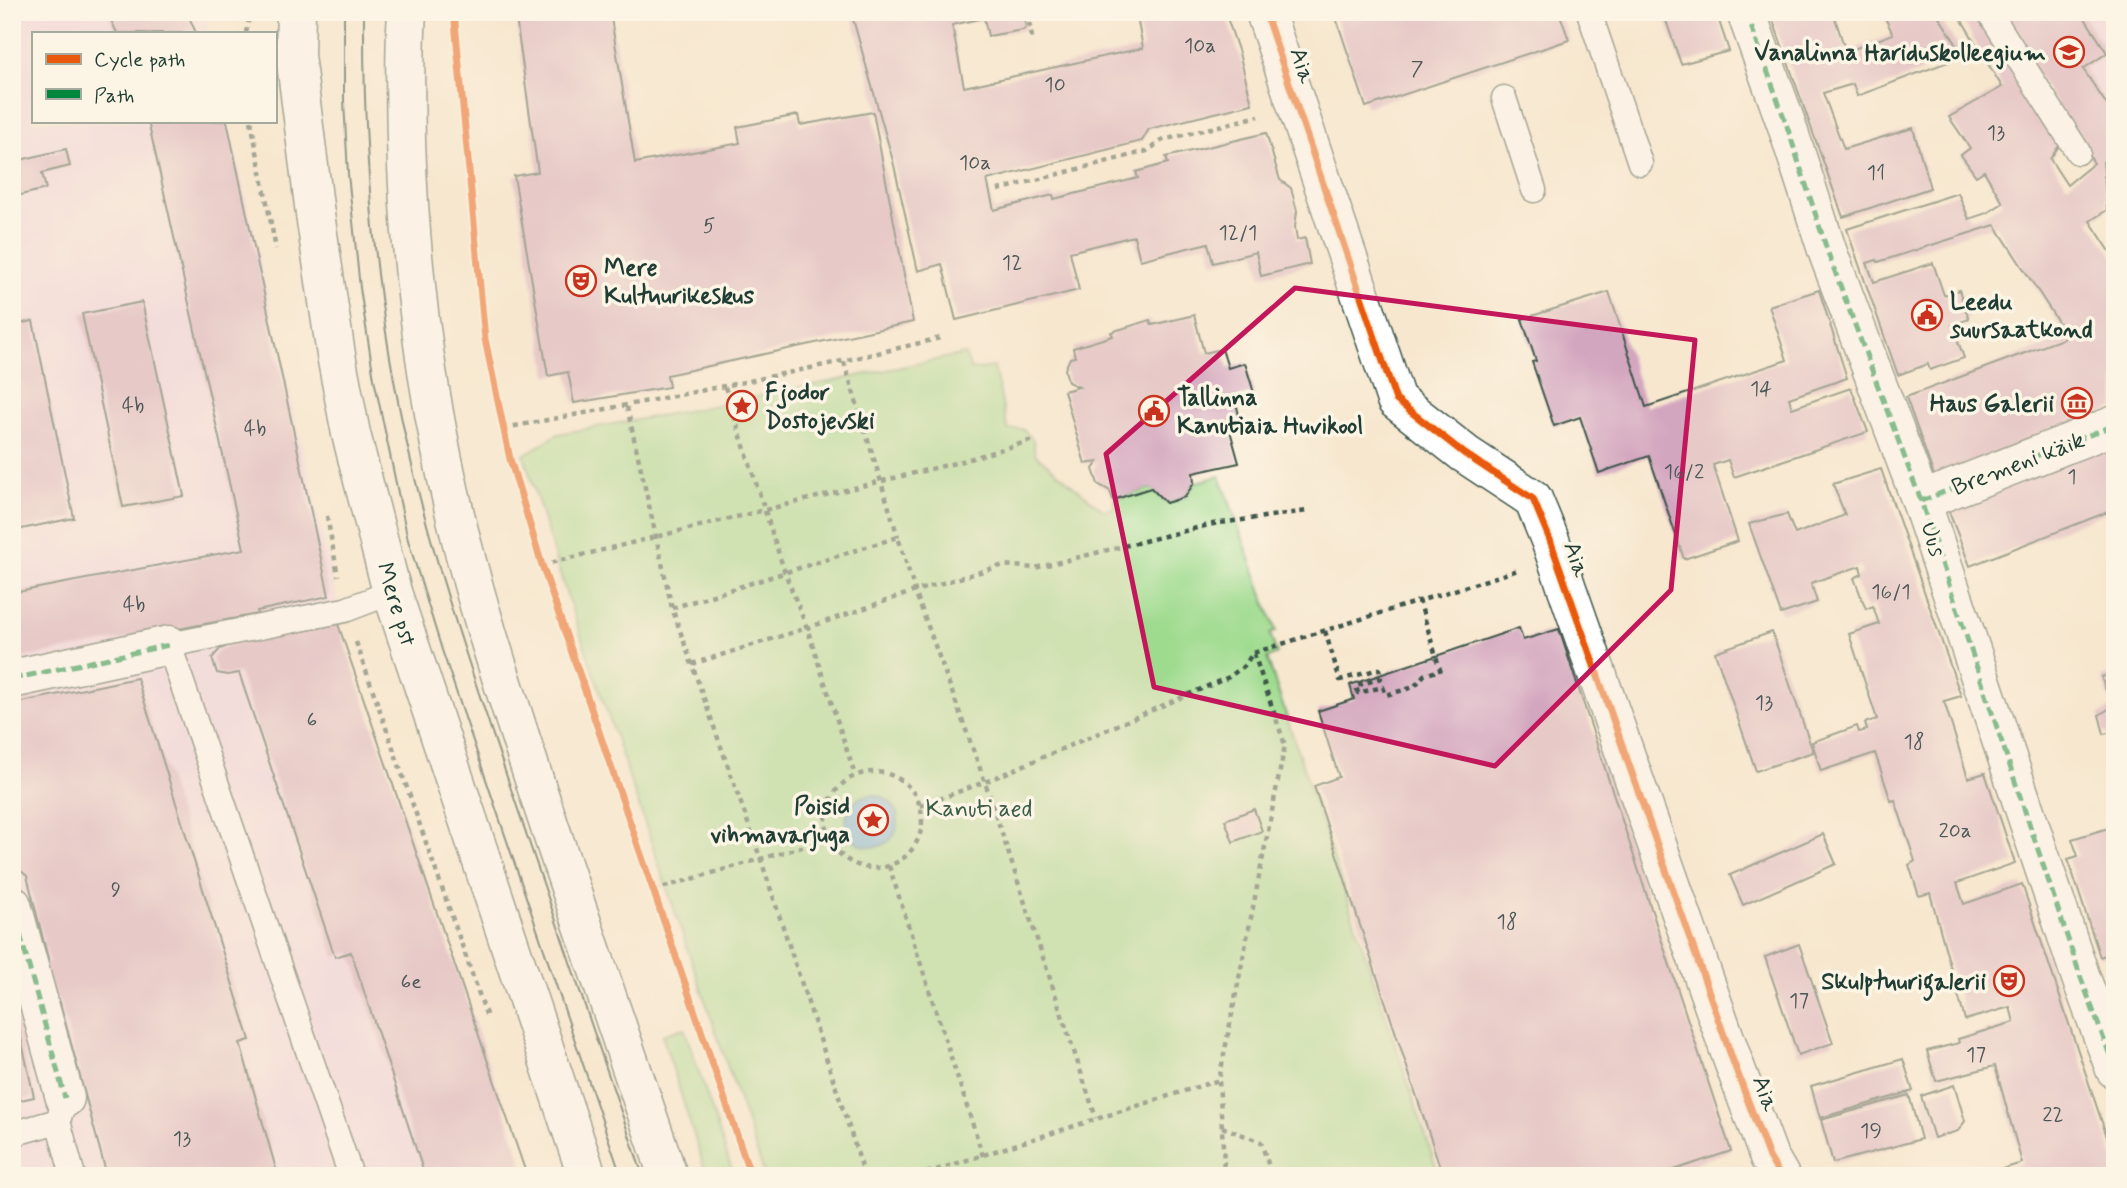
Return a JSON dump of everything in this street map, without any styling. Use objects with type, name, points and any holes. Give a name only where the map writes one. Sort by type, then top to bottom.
[{"type":"street","name":"Mere pst","points":[[296,12],[295,55],[315,214],[351,434],[392,592],[587,1176]]},
{"type":"street","points":[[407,12],[404,51],[408,206],[414,271],[427,370],[460,537],[486,629],[552,835],[668,1176]]},
{"type":"street","name":"Aia","points":[[1265,12],[1396,400],[1465,454],[1533,499],[1733,1061],[1769,1157],[1780,1176]]},
{"type":"street","name":"Uus","points":[[1746,12],[1832,263],[1921,501],[2077,966],[2115,1069]]},
{"type":"street","name":"Bremeni käik","points":[[1921,501],[2115,425]]},
{"type":"street","points":[[12,679],[169,645]]},
{"type":"street","points":[[12,905],[62,1110]]},
{"type":"lane","points":[[1589,12],[1640,163]]},
{"type":"lane","points":[[1989,12],[2078,152]]},
{"type":"lane","points":[[1504,98],[1534,190]]},
{"type":"lane","points":[[351,1176],[169,645],[345,610],[392,592]]},
{"type":"lane","points":[[12,1134],[62,1110],[73,1176]]},
{"type":"path","points":[[246,32],[250,12]]},
{"type":"path","points":[[455,28],[454,13],[464,12]]},
{"type":"path","points":[[1024,17],[1028,17],[1033,42]]},
{"type":"path","points":[[998,190],[1147,151],[1163,140],[1297,106]]},
{"type":"path","points":[[504,428],[725,387],[940,338]]},
{"type":"path","points":[[844,362],[915,591],[985,782],[1096,1118]]},
{"type":"path","points":[[725,387],[785,573],[807,628],[855,775]]},
{"type":"path","points":[[627,407],[672,608],[761,860],[865,1176]]},
{"type":"path","points":[[501,415],[506,438]]},
{"type":"path","points":[[542,565],[959,462],[1033,440]]},
{"type":"path","points":[[692,664],[915,591],[1004,565],[1035,568],[1213,524],[1307,511]]},
{"type":"path","points":[[672,608],[898,537]]},
{"type":"path","points":[[538,552],[546,578]]},
{"type":"path","points":[[920,806],[985,782],[1229,677],[1244,666],[1253,653],[1556,559]]},
{"type":"path","points":[[1325,631],[1340,680],[1379,669],[1381,678],[1356,686],[1358,693],[1383,687],[1386,695],[1414,687],[1424,675],[1441,673],[1419,600]]},
{"type":"path","points":[[1221,1176],[1224,1161],[1219,1080],[1285,745],[1253,653]]},
{"type":"path","points":[[871,771],[887,773],[902,780],[913,791],[920,806],[923,820],[917,842],[902,860],[889,866],[875,869],[854,864],[836,851],[829,839],[825,824],[826,808],[832,794],[842,783],[855,775],[871,771]]},
{"type":"path","points":[[654,890],[829,839]]},
{"type":"path","points":[[889,866],[983,1156]]},
{"type":"path","points":[[650,877],[659,903]]},
{"type":"path","points":[[917,1176],[1219,1080]]},
{"type":"path","points":[[1222,1127],[1261,1142],[1272,1176]]},
{"type":"highlighted area","points":[[1295,288],[1695,340],[1671,590],[1495,766],[1154,687],[1106,454]]},
{"type":"shaded area","points":[[12,12],[202,12],[208,32],[32,32],[32,122],[228,122],[336,595],[338,624],[527,1176],[12,1176]]},
{"type":"shaded area","name":"Vanalinna Hariduskolleegium","points":[[1997,12],[2115,12],[2115,157],[2094,163]]},
{"type":"green space","name":"Kanuti aed","points":[[965,354],[971,370],[994,367],[1008,430],[1023,429],[1033,440],[1035,454],[1103,510],[1114,508],[1113,500],[1151,488],[1167,503],[1185,497],[1194,483],[1220,476],[1276,631],[1270,634],[1277,654],[1267,658],[1439,1176],[765,1176],[560,574],[524,455],[558,434],[697,409]]},
{"type":"green space","points":[[684,1028],[734,1176],[707,1176],[662,1035]]},
{"type":"water","points":[[872,795],[882,797],[890,803],[896,811],[896,831],[890,839],[882,845],[872,847],[862,845],[854,839],[848,831],[846,821],[848,811],[854,803],[862,797]]},
{"type":"building","points":[[107,12],[187,12],[196,32],[117,32]]},
{"type":"building","points":[[515,12],[610,12],[635,163],[740,143],[737,127],[798,115],[800,125],[873,112],[913,322],[667,375],[669,387],[574,403],[568,372],[548,376],[514,176],[538,172]]},
{"type":"building","points":[[851,12],[1023,12],[1026,27],[1023,30],[988,36],[984,18],[952,25],[964,87],[1143,48],[1136,12],[1225,12],[1252,104],[1149,129],[1142,141],[987,180],[994,210],[1053,195],[1054,199],[1138,178],[1136,172],[1168,163],[1166,157],[1266,133],[1280,180],[1291,188],[1297,211],[1297,240],[1305,238],[1310,264],[1261,276],[1256,252],[1213,263],[1208,243],[1140,260],[1134,236],[1070,252],[1079,290],[956,320],[942,264],[918,271],[893,161]]},
{"type":"building","points":[[1334,12],[1559,12],[1569,40],[1366,107]]},
{"type":"building","points":[[1663,12],[1716,12],[1729,51],[1681,64]]},
{"type":"building","points":[[1770,12],[1833,12],[1846,52],[1893,34],[1882,12],[1936,12],[1964,56],[1857,96],[1853,84],[1823,93],[1844,149],[1913,128],[1930,188],[1843,217]]},
{"type":"building","points":[[1957,12],[1981,12],[2063,140],[2050,159],[2067,185],[2094,163],[1997,12],[2081,12],[2107,53],[2083,69],[2115,117],[2115,157],[2103,162],[2107,210],[2090,221],[2115,259],[2115,408],[1936,481],[1906,397],[2068,337],[1995,225],[1878,262],[1867,263],[1874,282],[1933,263],[1944,295],[1959,290],[1969,319],[1952,325],[1964,358],[1930,370],[1928,364],[1898,375],[1855,253],[1847,229],[1958,193],[1969,219],[1987,213],[2003,203],[1984,171],[1976,176],[1961,155],[1970,148],[1949,117],[2002,87]]},
{"type":"building","points":[[148,122],[227,122],[329,596],[257,611],[258,614],[12,660],[12,593],[244,549]]},
{"type":"building","points":[[66,149],[70,166],[42,173],[46,189],[12,197],[12,162]]},
{"type":"building","points":[[1819,290],[1847,378],[1789,398],[1792,408],[1851,388],[1868,432],[1734,477],[1728,460],[1713,465],[1738,541],[1684,559],[1649,456],[1599,473],[1580,417],[1554,426],[1532,362],[1536,361],[1522,319],[1609,292],[1646,407],[1787,360],[1769,306]]},
{"type":"building","points":[[142,302],[184,496],[123,507],[82,314]]},
{"type":"building","name":"Tallinna Kanutiaia Huvikool","points":[[1194,315],[1204,353],[1222,349],[1228,368],[1245,363],[1254,393],[1235,398],[1241,424],[1229,427],[1239,463],[1193,473],[1194,483],[1185,497],[1166,503],[1151,488],[1113,500],[1110,491],[1098,484],[1093,469],[1098,462],[1085,464],[1064,391],[1079,387],[1068,382],[1065,369],[1070,358],[1075,357],[1073,348],[1113,336],[1111,332],[1150,320],[1152,325]]},
{"type":"building","points":[[33,321],[74,518],[12,531],[12,325]]},
{"type":"building","points":[[2115,441],[2115,509],[1970,566],[1948,509]]},
{"type":"building","points":[[1881,469],[1961,696],[1944,701],[1968,778],[1985,773],[2015,863],[1957,883],[1964,904],[2022,884],[2115,1161],[2115,1176],[1979,1176],[2022,1163],[1995,1066],[1936,1081],[1927,1051],[1959,1043],[1958,1039],[2014,1022],[2010,1007],[1965,1020],[1930,893],[1919,896],[1909,865],[1915,861],[1895,800],[1891,801],[1875,753],[1821,771],[1812,742],[1857,726],[1859,732],[1867,730],[1865,723],[1877,719],[1849,634],[1879,624],[1873,606],[1866,609],[1854,578],[1862,574],[1860,566],[1811,583],[1817,602],[1781,614],[1749,524],[1787,514],[1795,534],[1845,515],[1833,484]]},
{"type":"building","points":[[338,624],[527,1176],[425,1176],[351,952],[335,957],[239,673],[217,673],[212,658],[220,649],[230,645]]},
{"type":"building","points":[[1519,628],[1523,640],[1559,629],[1731,1151],[1656,1176],[1443,1176],[1314,786],[1339,777],[1318,711],[1354,699],[1350,685]]},
{"type":"building","points":[[1772,632],[1813,752],[1756,771],[1715,652]]},
{"type":"building","points":[[2115,673],[2115,704],[2109,698],[2101,677]]},
{"type":"building","points":[[137,678],[250,1040],[240,1043],[278,1176],[107,1176],[59,999],[15,1011],[34,1097],[12,1102],[12,972],[49,962],[27,876],[12,863],[12,704]]},
{"type":"building","points":[[2115,705],[2115,731],[2104,734],[2099,715]]},
{"type":"building","points":[[1254,809],[1262,831],[1233,842],[1225,820]]},
{"type":"building","points":[[2115,826],[2115,952],[2100,957],[2068,859],[2078,856],[2072,839]]},
{"type":"building","points":[[1823,834],[1836,864],[1743,905],[1730,875]]},
{"type":"building","points":[[1799,944],[1833,1043],[1798,1055],[1765,957]]},
{"type":"building","points":[[1903,1059],[1913,1091],[1820,1118],[1811,1086]]},
{"type":"building","points":[[1954,1085],[1965,1121],[1958,1131],[1934,1138],[1921,1096]]},
{"type":"building","points":[[1909,1095],[1921,1139],[1833,1163],[1821,1120]]},
{"type":"tram line","points":[[344,12],[344,101],[348,174],[360,288],[374,379],[408,540],[442,650],[621,1176]]},
{"type":"tram line","points":[[364,12],[369,180],[380,292],[398,402],[420,500],[470,667],[643,1176]]},
{"type":"marked path","points":[[1746,12],[1786,123],[1828,253],[1921,501],[2081,978],[2115,1069]]},
{"type":"marked path","points":[[1921,501],[2115,425]]},
{"type":"marked path","points":[[12,679],[169,645]]},
{"type":"marked path","points":[[12,905],[65,1098]]},
{"type":"cycle path","points":[[454,12],[485,339],[510,459],[542,565],[751,1176]]},
{"type":"cycle path","points":[[1265,12],[1396,400],[1465,454],[1533,499],[1550,540],[1733,1061],[1769,1157],[1780,1176]]},
{"type":"place","name":"Vanalinna Hariduskolleegium","points":[[2069,52]]},
{"type":"place","name":"Mere Kultuurikeskus","points":[[581,281]]},
{"type":"place","name":"Leedu suursaatkond","points":[[1927,315]]},
{"type":"place","name":"Haus Galerii","points":[[2077,403]]},
{"type":"place","name":"Fjodor Dostojevski","points":[[742,406]]},
{"type":"place","name":"Tallinna Kanutiaia Huvikool","points":[[1154,411]]},
{"type":"place","name":"Poisid vihmavarjuga","points":[[873,820]]},
{"type":"place","name":"Skulptuurigalerii","points":[[2009,981]]}]
